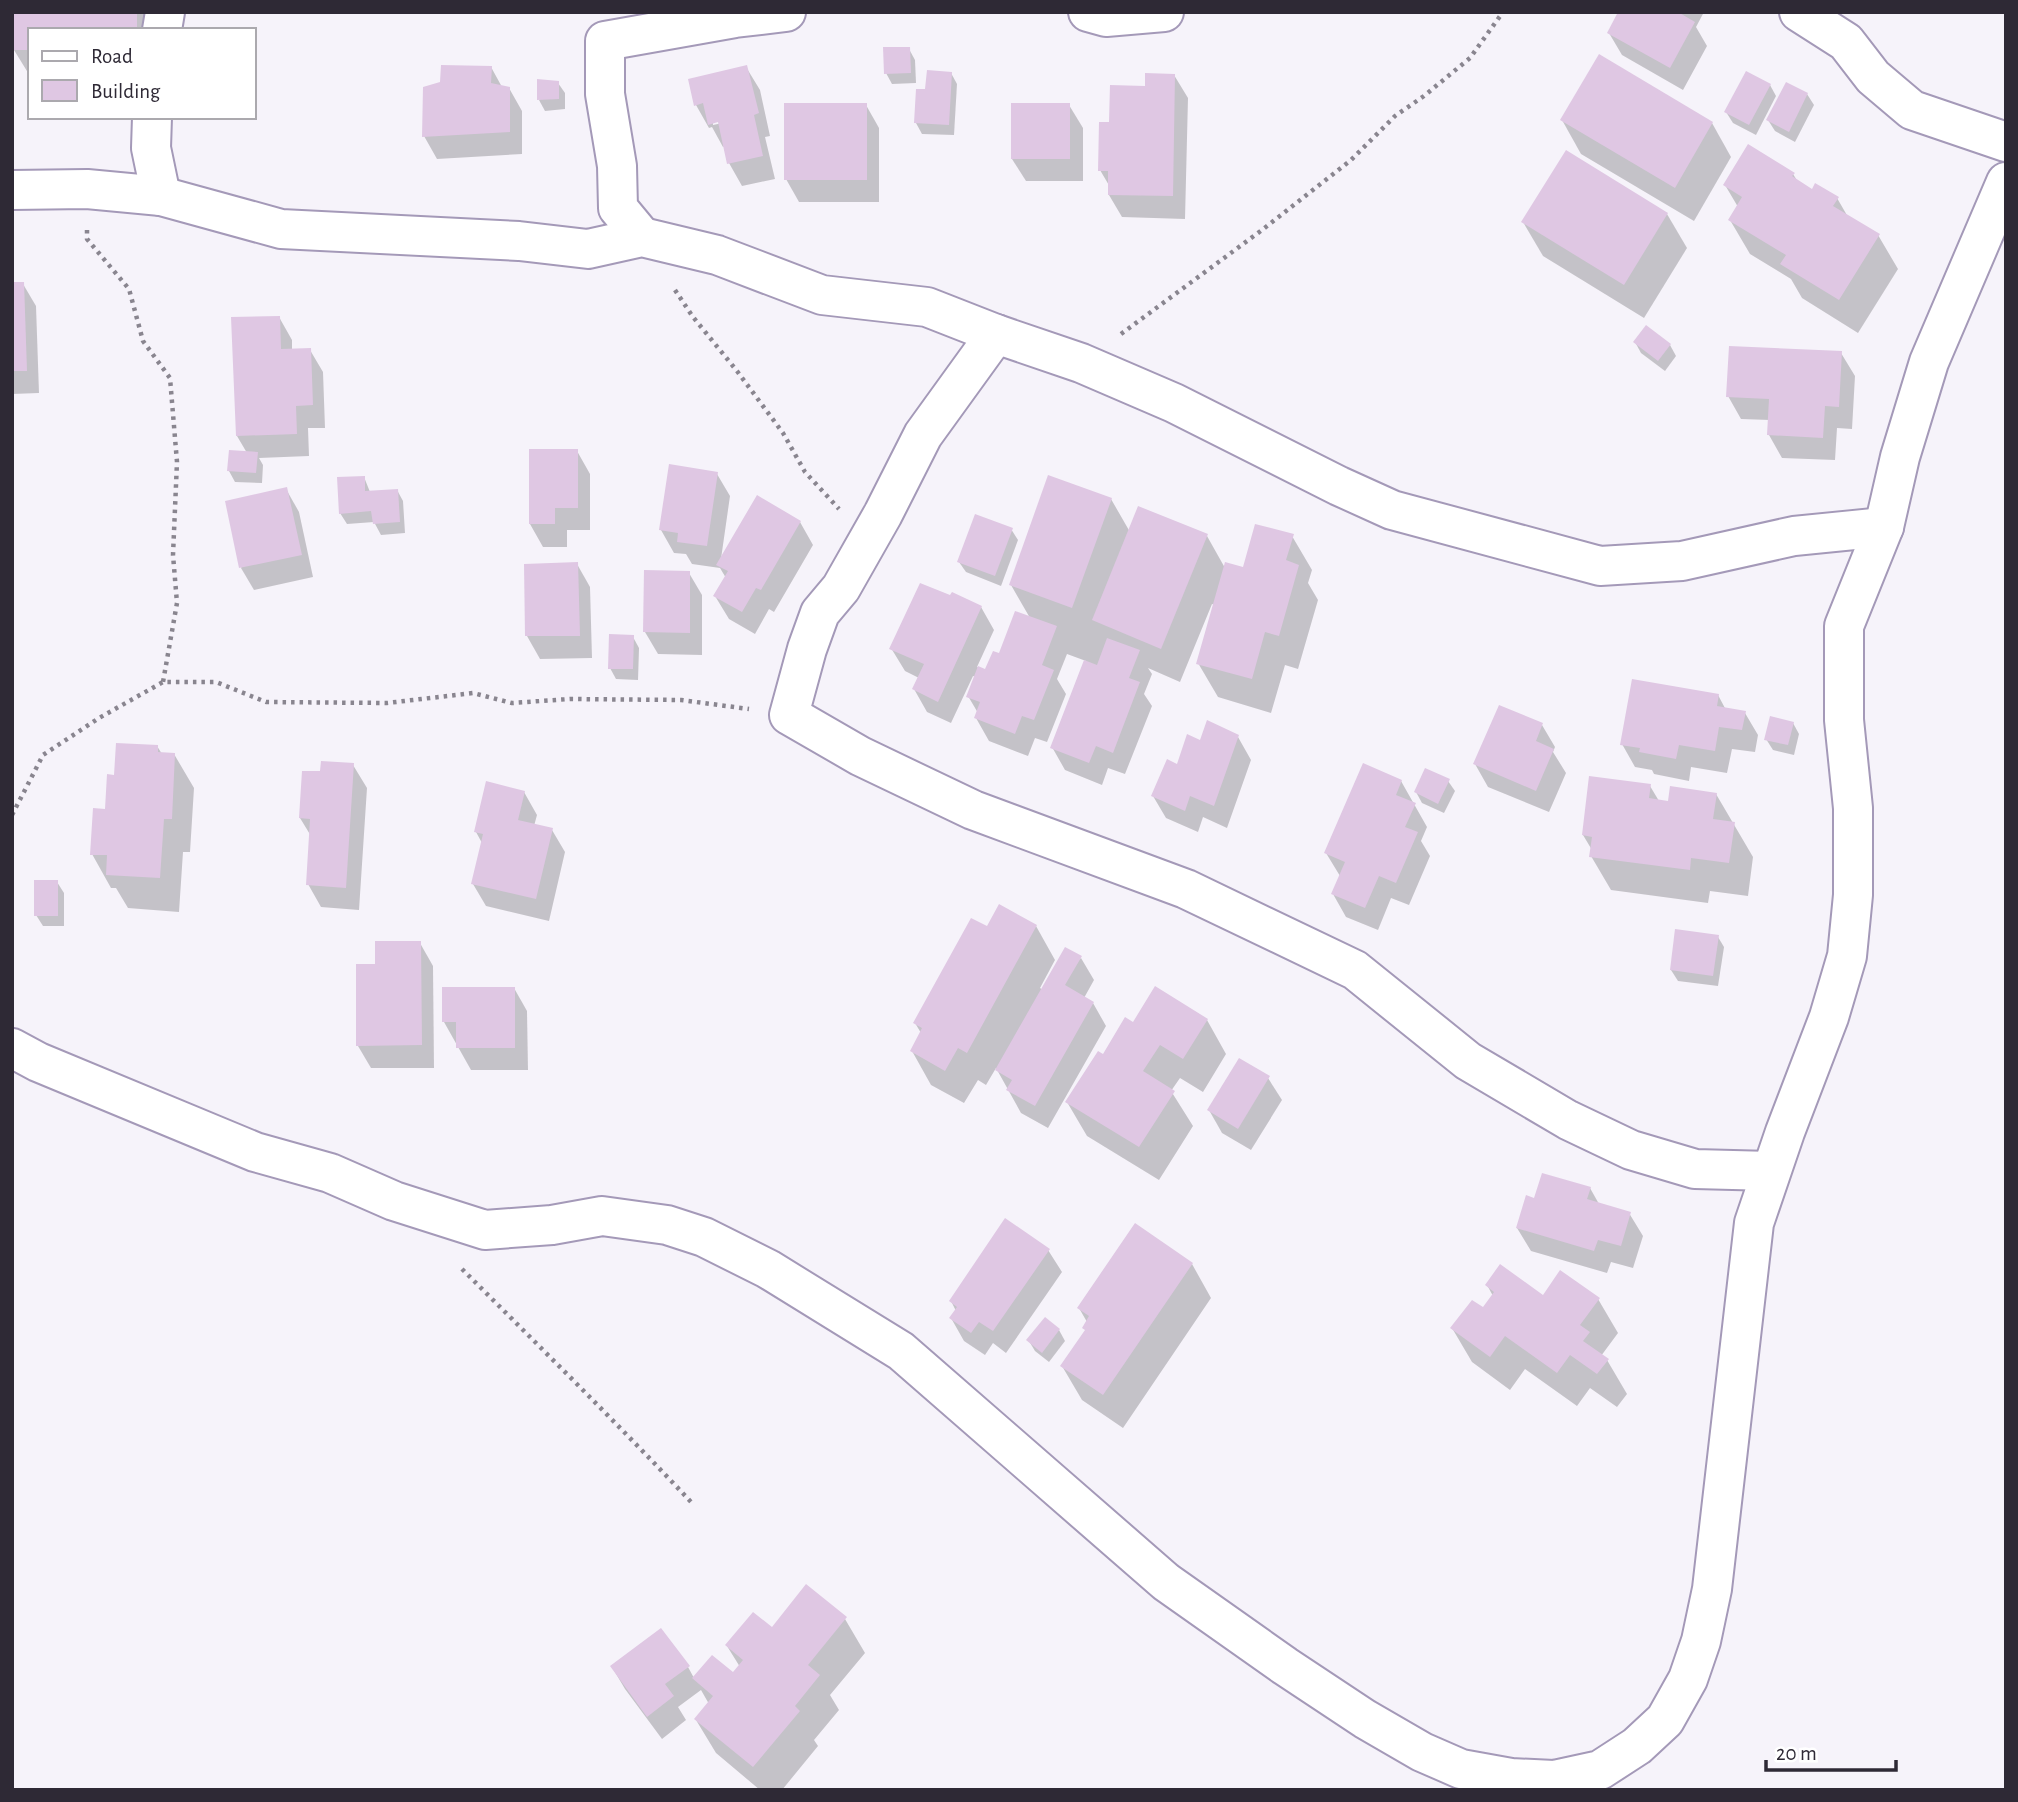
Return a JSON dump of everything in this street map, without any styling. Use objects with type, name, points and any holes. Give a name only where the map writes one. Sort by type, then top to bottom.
[{"type":"street","points":[[642,237],[618,208],[617,166],[605,94],[605,41],[735,18],[786,12]]},
{"type":"street","points":[[1088,12],[1106,17],[1126,17],[1164,12]]},
{"type":"street","points":[[1799,12],[1846,42],[1873,76],[1912,110],[2006,142]]},
{"type":"street","points":[[152,119],[151,148],[162,196]]},
{"type":"street","points":[[12,1048],[51,1068],[254,1152],[330,1173],[394,1201],[485,1230],[539,1226],[601,1216],[667,1225],[704,1237],[768,1269],[901,1351],[1166,1582],[1285,1666],[1422,1752],[1461,1769],[1511,1777],[1554,1780],[1600,1770],[1637,1746],[1665,1720],[1688,1679],[1701,1641],[1712,1589],[1754,1223],[1829,1017],[1847,956],[1853,895],[1853,808],[1844,720],[1844,626],[1884,527],[1900,457],[1929,362],[2006,182]]},
{"type":"street","points":[[12,190],[87,188],[162,196],[281,229],[519,241],[588,249],[642,237],[717,255],[822,295],[926,307],[1080,363],[1174,403],[1392,510],[1600,566],[1682,561],[1794,536],[1884,527]]},
{"type":"street","points":[[996,334],[923,435],[841,587],[820,613],[789,715],[860,756],[973,810],[1185,889],[1355,970],[1468,1061],[1538,1103],[1631,1150],[1695,1169],[1771,1171]]},
{"type":"path","points":[[1080,363],[1262,230],[1352,160],[1395,116],[1470,58],[1503,12]]},
{"type":"path","points":[[87,188],[87,239],[130,289],[143,341],[170,378],[177,462],[173,555],[177,603],[163,682]]},
{"type":"path","points":[[693,317],[783,433],[805,472],[866,542]]},
{"type":"path","points":[[12,815],[43,755],[99,718],[163,682],[216,682],[266,702],[387,703],[473,693],[512,703],[570,699],[681,700],[789,715]]},
{"type":"path","points":[[459,1266],[541,1345],[575,1384],[622,1427],[692,1503]]},
{"type":"building","points":[[12,12],[137,12],[137,28],[28,28],[28,50],[12,50]]},
{"type":"building","points":[[1618,12],[1678,12],[1695,22],[1670,68],[1607,33]]},
{"type":"building","points":[[883,47],[910,47],[911,73],[884,74]]},
{"type":"building","points":[[1599,54],[1713,122],[1675,188],[1560,120]]},
{"type":"building","points":[[441,65],[492,66],[491,83],[510,87],[510,132],[422,137],[423,87],[440,82]]},
{"type":"building","points":[[747,65],[759,113],[754,115],[763,156],[727,164],[718,122],[708,125],[703,103],[694,106],[688,79]]},
{"type":"building","points":[[927,70],[952,72],[949,125],[914,123],[916,89],[925,89]]},
{"type":"building","points":[[1746,71],[1771,84],[1749,125],[1724,112]]},
{"type":"building","points":[[1145,73],[1175,74],[1173,196],[1108,195],[1108,171],[1098,171],[1099,122],[1109,122],[1110,85],[1145,86]]},
{"type":"building","points":[[537,79],[559,81],[559,99],[537,100]]},
{"type":"building","points":[[1786,82],[1808,93],[1789,132],[1766,120]]},
{"type":"building","points":[[784,103],[867,103],[867,180],[784,180]]},
{"type":"building","points":[[1011,103],[1070,103],[1070,159],[1011,159]]},
{"type":"building","points":[[1748,144],[1795,173],[1792,176],[1812,189],[1815,183],[1839,197],[1833,206],[1880,234],[1839,300],[1780,264],[1786,255],[1728,220],[1742,197],[1723,185]]},
{"type":"building","points":[[1566,150],[1668,213],[1624,285],[1521,222]]},
{"type":"building","points":[[12,282],[24,282],[27,371],[12,371]]},
{"type":"building","points":[[280,316],[281,349],[311,348],[313,405],[296,406],[297,434],[236,436],[231,317]]},
{"type":"building","points":[[1646,325],[1671,344],[1658,361],[1633,342]]},
{"type":"building","points":[[1729,346],[1842,351],[1839,407],[1825,406],[1823,438],[1767,435],[1769,399],[1726,397]]},
{"type":"building","points":[[529,449],[578,449],[578,508],[555,508],[555,524],[529,524]]},
{"type":"building","points":[[229,450],[258,452],[256,473],[227,471]]},
{"type":"building","points":[[669,464],[718,472],[707,546],[677,542],[678,533],[659,530]]},
{"type":"building","points":[[1048,475],[1112,498],[1072,608],[1009,585]]},
{"type":"building","points":[[365,476],[365,491],[398,489],[400,522],[373,524],[371,511],[339,514],[337,477]]},
{"type":"building","points":[[287,487],[302,555],[239,568],[225,501]]},
{"type":"building","points":[[757,495],[801,521],[761,590],[756,588],[742,612],[713,596],[728,571],[716,565]]},
{"type":"building","points":[[1138,506],[1208,534],[1161,649],[1092,620]]},
{"type":"building","points":[[975,514],[1013,528],[995,576],[957,562]]},
{"type":"building","points":[[1255,524],[1294,534],[1286,560],[1299,565],[1279,636],[1265,632],[1252,679],[1196,664],[1225,562],[1243,567]]},
{"type":"building","points":[[578,562],[580,636],[525,636],[524,564]]},
{"type":"building","points":[[644,570],[690,571],[690,633],[643,632]]},
{"type":"building","points":[[920,583],[950,595],[952,592],[982,606],[938,702],[912,689],[924,664],[889,649]]},
{"type":"building","points":[[1015,611],[1057,626],[1042,665],[1054,670],[1034,720],[1022,716],[1015,734],[974,718],[980,702],[966,697],[978,666],[985,669],[993,651],[999,653]]},
{"type":"building","points":[[609,634],[634,635],[633,669],[608,669]]},
{"type":"building","points":[[1107,638],[1140,650],[1129,678],[1140,682],[1113,753],[1096,746],[1089,763],[1050,748],[1084,660],[1097,665]]},
{"type":"building","points":[[1632,679],[1719,694],[1717,706],[1746,711],[1742,730],[1719,727],[1715,751],[1679,745],[1676,759],[1639,752],[1640,748],[1620,745]]},
{"type":"building","points":[[1499,705],[1543,723],[1536,741],[1554,749],[1536,791],[1473,764]]},
{"type":"building","points":[[1770,716],[1794,722],[1788,745],[1764,740]]},
{"type":"building","points":[[1207,720],[1239,735],[1214,806],[1190,796],[1185,811],[1151,796],[1167,759],[1177,764],[1187,734],[1200,740]]},
{"type":"building","points":[[116,743],[158,745],[158,752],[175,753],[172,819],[164,819],[160,878],[106,875],[107,855],[90,855],[93,808],[105,809],[107,774],[114,775]]},
{"type":"building","points":[[321,761],[354,763],[346,888],[306,885],[310,819],[299,818],[302,771],[320,771]]},
{"type":"building","points":[[1363,763],[1402,780],[1396,795],[1416,803],[1405,827],[1418,832],[1396,883],[1379,876],[1365,908],[1331,894],[1345,862],[1324,853]]},
{"type":"building","points":[[1425,768],[1450,779],[1438,804],[1414,792]]},
{"type":"building","points":[[1589,776],[1651,784],[1649,798],[1668,801],[1670,786],[1717,793],[1713,819],[1735,822],[1729,863],[1691,858],[1690,870],[1589,857],[1592,837],[1582,835]]},
{"type":"building","points":[[486,781],[525,791],[518,820],[553,828],[536,899],[471,884],[483,834],[474,832]]},
{"type":"building","points":[[34,880],[58,880],[58,916],[34,916]]},
{"type":"building","points":[[999,904],[1037,925],[967,1053],[958,1048],[945,1071],[910,1051],[922,1028],[913,1023],[971,918],[987,926]]},
{"type":"building","points":[[1675,929],[1719,935],[1713,976],[1670,970]]},
{"type":"building","points":[[375,941],[421,941],[422,1045],[356,1046],[356,964],[375,964]]},
{"type":"building","points":[[1065,947],[1082,956],[1065,985],[1094,1002],[1035,1106],[1006,1090],[1012,1080],[995,1070]]},
{"type":"building","points":[[1155,986],[1208,1019],[1183,1059],[1160,1045],[1143,1071],[1175,1091],[1139,1147],[1065,1102],[1098,1051],[1103,1054],[1125,1017],[1133,1022]]},
{"type":"building","points":[[442,987],[515,987],[515,1048],[456,1048],[456,1022],[442,1022]]},
{"type":"building","points":[[1239,1058],[1270,1076],[1238,1129],[1207,1110]]},
{"type":"building","points":[[1542,1173],[1591,1187],[1587,1199],[1631,1212],[1621,1246],[1598,1240],[1594,1251],[1516,1228],[1526,1195],[1534,1198]]},
{"type":"building","points":[[1005,1218],[1050,1249],[993,1331],[979,1322],[971,1333],[949,1318],[957,1307],[949,1301]]},
{"type":"building","points":[[1135,1223],[1193,1263],[1103,1395],[1060,1366],[1085,1330],[1082,1328],[1089,1316],[1077,1308]]},
{"type":"building","points":[[1500,1264],[1543,1295],[1560,1270],[1600,1298],[1580,1325],[1590,1332],[1583,1341],[1609,1359],[1597,1374],[1570,1355],[1557,1373],[1505,1336],[1490,1357],[1450,1328],[1472,1300],[1483,1307],[1494,1292],[1485,1285]]},
{"type":"building","points":[[1045,1317],[1060,1329],[1042,1353],[1026,1340]]},
{"type":"building","points":[[806,1584],[847,1617],[808,1665],[820,1675],[795,1706],[800,1711],[753,1767],[694,1719],[713,1696],[692,1678],[712,1655],[733,1672],[743,1660],[725,1645],[753,1612],[772,1627]]},
{"type":"building","points":[[661,1628],[690,1666],[665,1684],[674,1696],[647,1717],[610,1666]]}]
